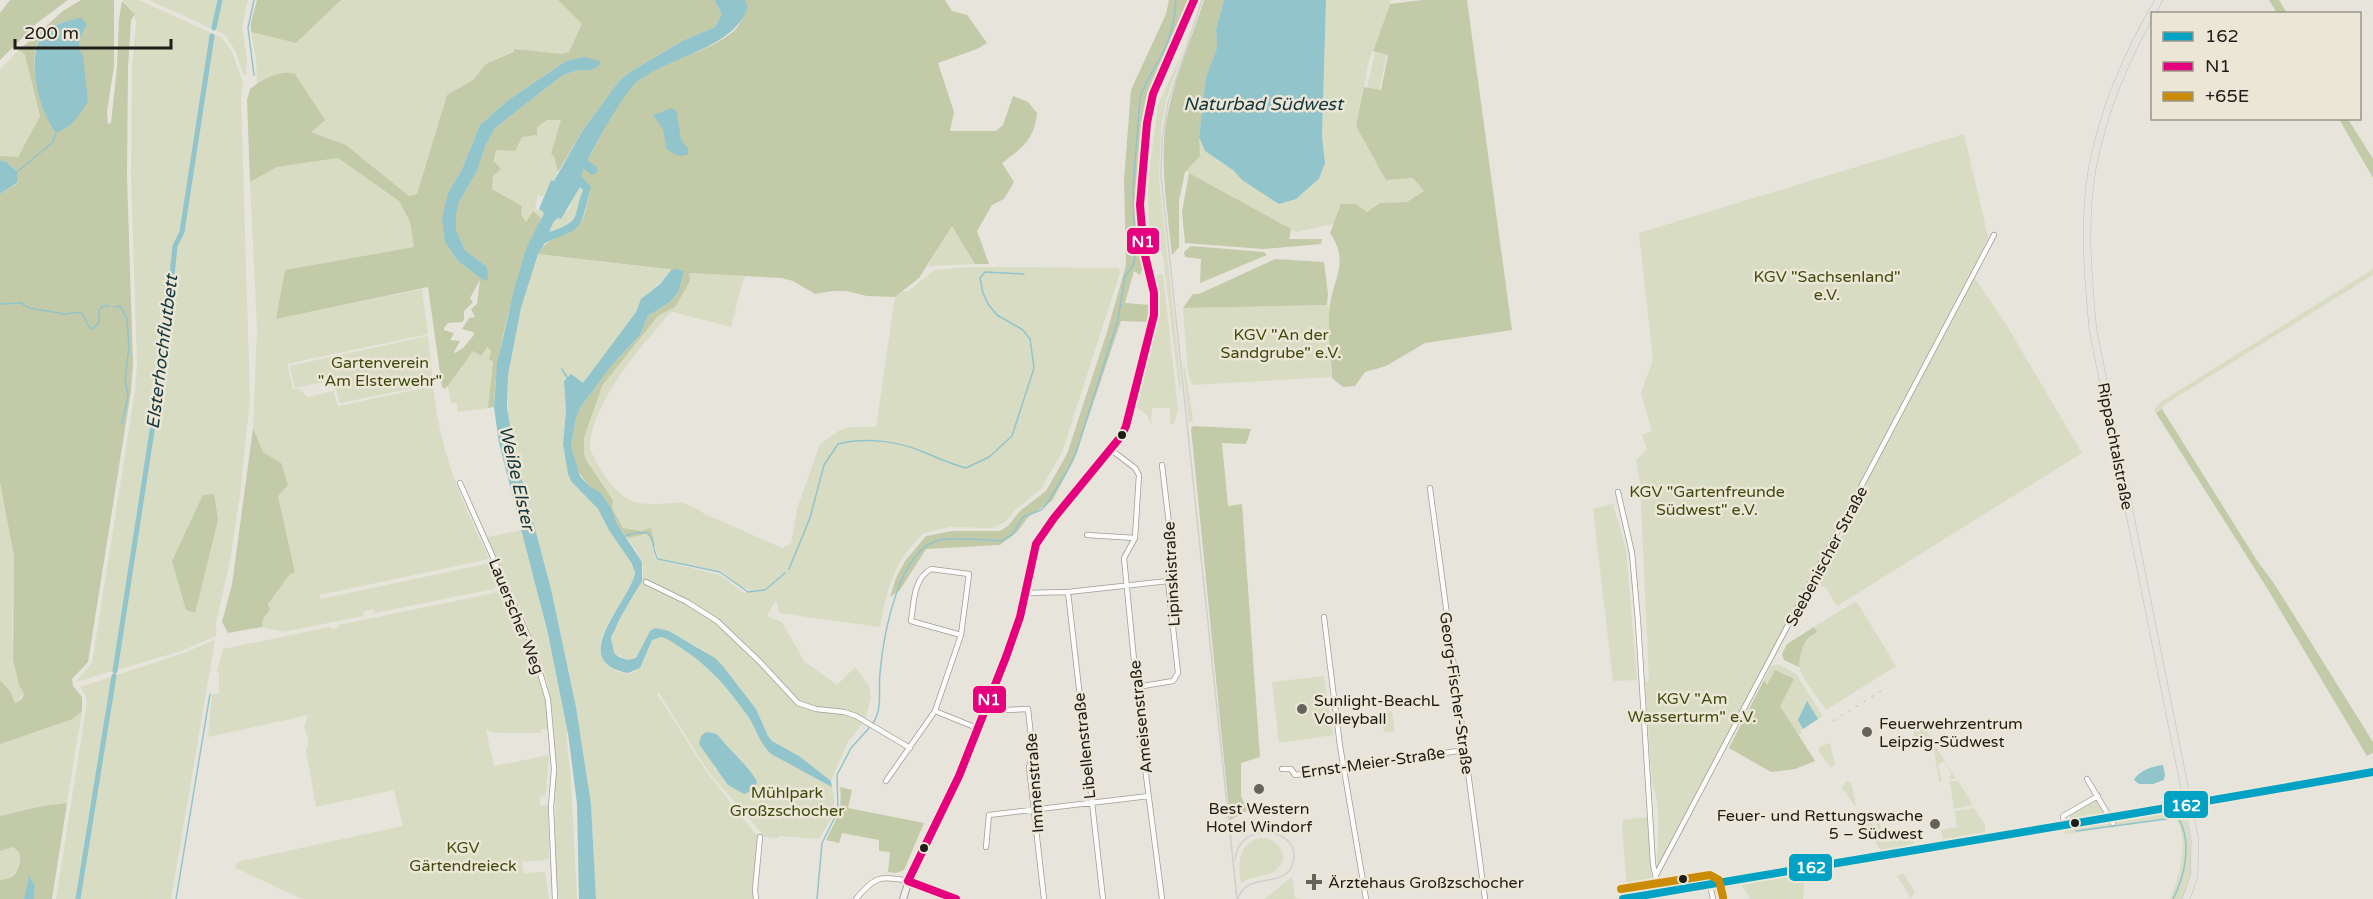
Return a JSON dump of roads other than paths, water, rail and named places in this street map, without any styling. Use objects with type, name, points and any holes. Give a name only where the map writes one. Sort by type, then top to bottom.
[{"type":"main road","points":[[903,899],[908,881],[935,821],[959,776],[988,703],[1020,617],[1036,544],[1054,518],[1122,435],[1126,426],[1154,315],[1154,293],[1144,251],[1140,218],[1140,191],[1149,108],[1194,0]]},
{"type":"main road","name":"Rippachtalstraße","points":[[2151,15],[2131,52],[2114,92],[2092,170],[2088,206],[2088,280],[2093,330],[2196,853],[2194,877],[2186,899]]},
{"type":"main road","points":[[1623,899],[1660,896],[1710,885],[1992,836],[2112,820],[2188,806]]},
{"type":"main road","points":[[908,881],[956,899]]},
{"type":"street","name":"Seebenischer Straße","points":[[1656,875],[1994,235]]},
{"type":"street","name":"Ameisenstraße","points":[[1110,449],[1135,468],[1139,476],[1135,538],[1124,558],[1162,899]]},
{"type":"street","name":"Lipinskistraße","points":[[1137,687],[1173,681],[1178,673],[1168,581],[1171,572],[1168,541],[1170,532],[1162,465]]},
{"type":"street","name":"Lauerscher Weg","points":[[460,483],[532,645],[548,700],[554,769],[551,807],[555,899]]},
{"type":"street","name":"Georg-Fischer-Straße","points":[[1430,488],[1485,899]]},
{"type":"street","points":[[1617,492],[1632,553],[1653,864],[1660,896]]},
{"type":"street","points":[[1087,535],[1135,538]]},
{"type":"street","points":[[886,781],[935,711],[961,635],[969,574],[931,568],[927,570],[916,587],[911,621],[961,635]]},
{"type":"street","points":[[1025,593],[1068,592],[1168,581]]},
{"type":"street","points":[[646,582],[687,602],[717,621],[798,703],[816,709],[844,712],[870,723],[910,748]]},
{"type":"street","name":"Libellenstraße","points":[[1068,592],[1090,804],[1103,899]]},
{"type":"street","points":[[1324,617],[1344,766],[1366,899]]},
{"type":"street","name":"Immenstraße","points":[[988,703],[1005,710],[1028,709],[1033,754],[1029,767],[1044,899]]},
{"type":"street","points":[[935,711],[977,728]]},
{"type":"street","name":"Ernst-Meier-Straße","points":[[1282,770],[1291,769],[1295,775],[1465,750]]},
{"type":"street","points":[[2188,806],[2373,772]]},
{"type":"street","points":[[2087,779],[2112,820]]},
{"type":"street","points":[[986,847],[989,815],[1034,812],[1149,796]]},
{"type":"street","points":[[2065,826],[2063,816],[2098,796]]},
{"type":"street","points":[[756,899],[760,837]]},
{"type":"street","points":[[856,899],[868,884],[879,878],[890,877],[908,881]]},
{"type":"street","points":[[1710,885],[1713,899]]},
{"type":"water","name":"Weiße Elster","points":[[714,0],[745,0],[748,7],[740,21],[729,33],[715,43],[637,82],[606,126],[581,176],[591,187],[580,224],[573,231],[545,243],[538,254],[521,308],[508,375],[507,407],[513,446],[551,589],[576,707],[591,804],[596,899],[579,899],[577,804],[568,733],[548,634],[499,443],[494,407],[497,364],[526,249],[544,213],[539,209],[551,180],[554,181],[583,130],[619,81],[684,40],[715,27],[722,14]],"holes":[[[580,187],[583,190],[572,221],[549,232],[554,221],[561,219]]]},
{"type":"water","name":"Naturbad Südwest","points":[[1224,0],[1326,0],[1322,136],[1325,163],[1319,179],[1296,199],[1279,204],[1242,180],[1233,170],[1205,151],[1199,137],[1206,77],[1217,48],[1216,30]]},
{"type":"water","points":[[82,18],[87,25],[80,38],[79,49],[83,56],[88,102],[70,124],[56,133],[44,111],[36,84],[35,56],[43,34],[56,25]]},
{"type":"water","points":[[585,57],[600,61],[600,65],[592,70],[579,70],[563,75],[495,128],[485,147],[477,171],[459,202],[456,230],[465,250],[487,267],[488,280],[484,281],[458,261],[445,242],[442,218],[448,193],[462,169],[480,125],[507,101],[566,61]]},
{"type":"water","points":[[672,108],[677,112],[681,140],[688,148],[688,154],[682,156],[666,148],[663,129],[653,115]]},
{"type":"water","points":[[0,160],[7,162],[17,172],[17,183],[0,194]]},
{"type":"water","points":[[671,270],[684,271],[679,291],[670,302],[648,316],[640,335],[612,365],[580,408],[571,446],[580,476],[590,487],[600,492],[611,508],[617,524],[642,562],[642,581],[611,638],[614,653],[627,660],[636,658],[650,631],[655,628],[669,631],[715,658],[756,709],[772,741],[799,756],[831,781],[832,787],[771,754],[763,745],[747,715],[721,682],[702,663],[667,639],[661,637],[652,640],[640,668],[628,673],[610,666],[602,656],[601,644],[606,629],[631,585],[635,573],[632,564],[598,509],[571,481],[568,474],[563,444],[566,410],[564,381],[571,374],[583,383],[636,312],[641,299],[660,284]]},
{"type":"water","points":[[1807,701],[1818,719],[1803,729],[1798,720]]},
{"type":"water","points":[[706,732],[717,734],[748,768],[757,781],[754,790],[744,794],[728,785],[699,744],[701,736]]},
{"type":"water","points":[[2163,765],[2164,780],[2153,784],[2139,784],[2134,780],[2146,770]]},
{"type":"water","points":[[29,875],[35,886],[34,899],[24,899]]},
{"type":"waterway","name":"Elsterhochflutbett","points":[[214,28],[220,0]]},
{"type":"waterway","points":[[254,0],[248,28],[254,75]]},
{"type":"waterway","points":[[873,723],[879,705],[882,658],[889,618],[903,576],[913,559],[925,547],[940,540],[1001,541],[1012,535],[1023,517],[1041,510],[1046,505],[1076,453],[1118,320],[1125,277],[1135,257],[1133,188],[1140,98],[1168,42],[1174,21],[1176,0]]},
{"type":"waterway","name":"Elsterhochflutbett","points":[[115,671],[164,353],[175,246],[182,232],[212,36]]},
{"type":"waterway","points":[[17,172],[53,142],[56,133]]},
{"type":"waterway","points":[[578,159],[593,170]]},
{"type":"waterway","points":[[789,569],[810,518],[824,465],[838,444],[860,441],[894,443],[966,468],[989,457],[1012,436],[1034,368],[1030,339],[1023,330],[997,315],[988,304],[980,278],[985,272],[1024,274]]},
{"type":"waterway","points":[[0,304],[21,303],[29,308],[65,314],[81,312],[90,328],[94,328],[99,322],[99,310],[103,306],[109,306]]},
{"type":"waterway","points":[[114,307],[120,306],[127,318],[129,347],[125,379],[128,396],[122,424]]},
{"type":"waterway","points":[[562,369],[568,379]]},
{"type":"waterway","points":[[625,536],[648,533],[658,559],[720,572],[748,592],[765,590],[785,573]]},
{"type":"waterway","name":"Elsterhochflutbett","points":[[78,899],[114,676]]},
{"type":"waterway","points":[[176,899],[210,694]]},
{"type":"waterway","points":[[817,899],[822,843],[838,811],[837,775],[851,748],[870,727]]},
{"type":"waterway","points":[[2076,831],[2179,819],[2183,828],[2186,849],[2184,870],[2173,899]]},
{"type":"tram line","points":[[1202,0],[1168,103],[1162,139],[1161,176],[1237,899]]},
{"type":"tram line","points":[[1235,860],[1239,847],[1247,838],[1257,833],[1280,835],[1289,842],[1294,851],[1293,863],[1288,871],[1274,879],[1250,885],[1243,890],[1238,899]]},
{"type":"railway","points":[[1833,721],[1884,689]]},
{"type":"place","name":"Sunlight-BeachL Volleyball","points":[[1302,709]]},
{"type":"place","name":"Feuerwehrzentrum Leipzig-Südwest","points":[[1867,732]]},
{"type":"place","name":"Best Western Hotel Windorf","points":[[1259,789]]},
{"type":"place","name":"Feuer- und Rettungswache 5 – Südwest","points":[[1935,824]]},
{"type":"place","name":"Ärztehaus Großzschocher","points":[[1314,882]]},
{"type":"park label","name":"KGV \"Sachsenland\" e.V.","points":[[1827,285]]},
{"type":"park label","name":"KGV \"An der Sandgrube\" e.V.","points":[[1281,343]]},
{"type":"park label","name":"Gartenverein \"Am Elsterwehr\"","points":[[380,371]]},
{"type":"park label","name":"KGV \"Gartenfreunde Südwest\" e.V.","points":[[1707,500]]},
{"type":"park label","name":"KGV \"Am Wasserturm\" e.V.","points":[[1692,707]]},
{"type":"park label","name":"Mühlpark Großzschocher","points":[[787,801]]},
{"type":"park label","name":"KGV Gärtendreieck","points":[[463,856]]}]
